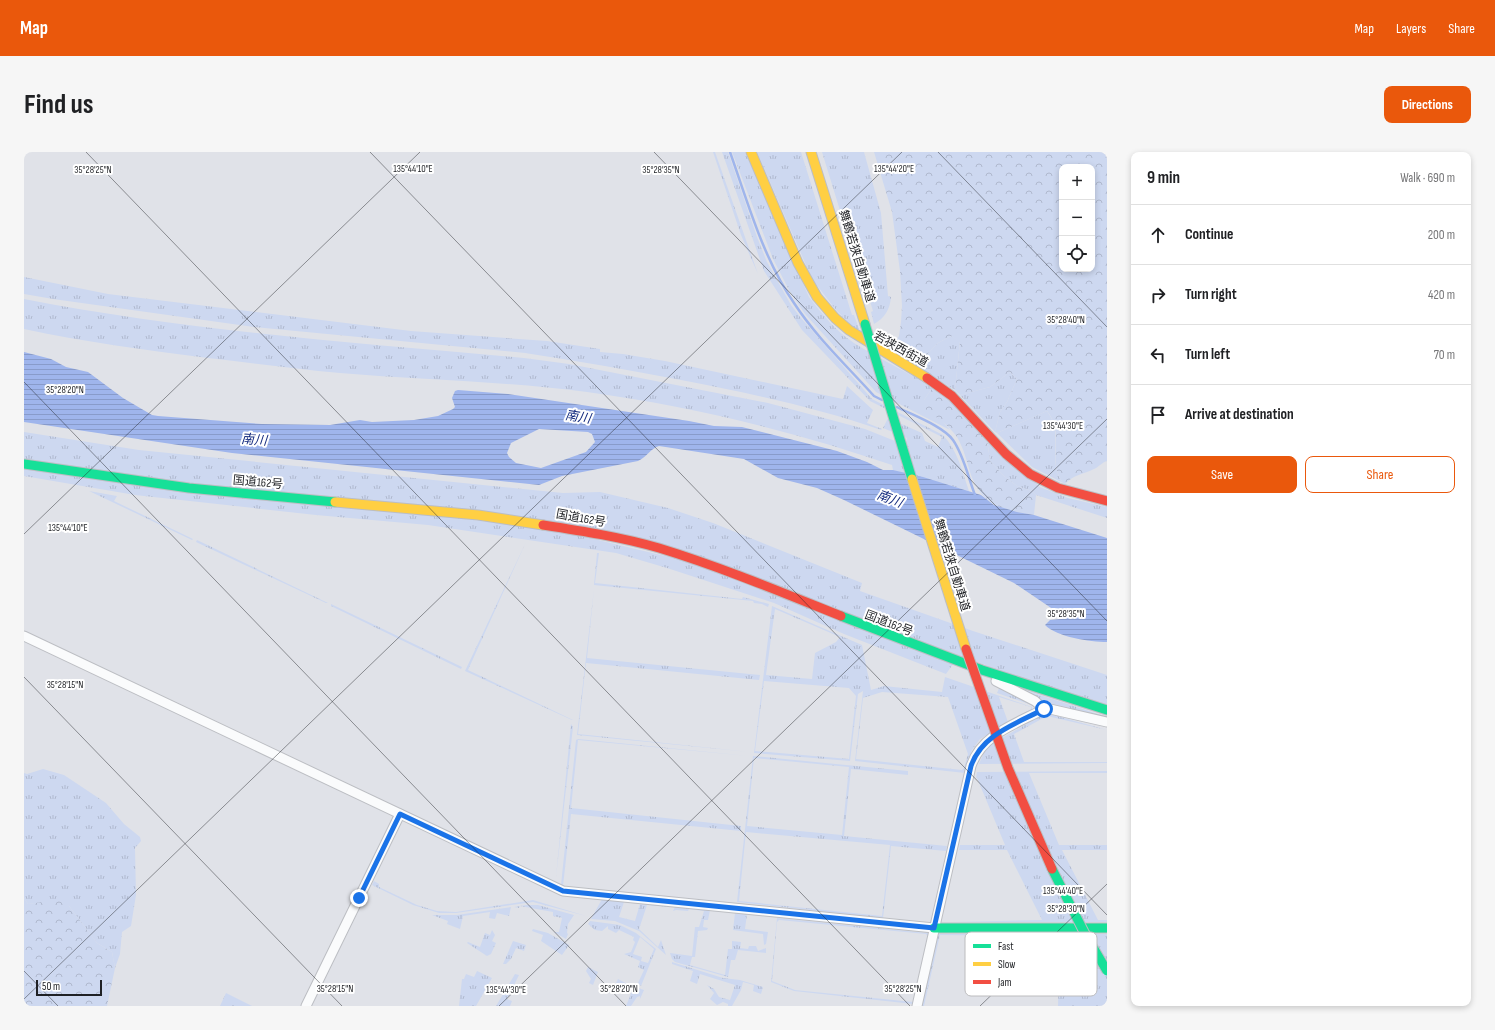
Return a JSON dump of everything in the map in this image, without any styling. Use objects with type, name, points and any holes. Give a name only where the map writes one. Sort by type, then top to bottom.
[{"type":"main road","name":"若狭西街道","points":[[751,152],[808,282],[822,305],[841,325],[859,339],[917,372],[950,394],[1012,458],[1031,474],[1066,491],[1107,501]]},
{"type":"main road","name":"舞鶴若狭自動車道","points":[[811,152],[945,586],[993,731],[1042,850],[1084,932]]},
{"type":"main road","name":"国道162号","points":[[24,464],[174,486],[470,514],[602,534],[658,548],[735,573],[850,620],[982,670],[1107,710]]},
{"type":"main road","points":[[934,928],[1107,928]]},
{"type":"main road","name":"舞鶴若狭自動車道","points":[[1097,954],[1107,971]]},
{"type":"street","points":[[24,636],[563,891],[934,928]]},
{"type":"street","points":[[982,670],[988,677],[1035,701],[1044,709]]},
{"type":"street","points":[[917,1006],[971,766],[977,752],[987,740],[1044,709],[1050,708],[1107,722]]},
{"type":"street","points":[[306,1006],[400,814]]},
{"type":"green space","points":[[713,152],[715,152],[758,274],[741,235]]},
{"type":"green space","points":[[722,152],[728,152],[767,262],[791,305],[872,399],[943,435],[956,454],[969,491],[893,470],[892,465],[817,441],[703,412],[626,398],[525,385],[340,373],[290,368],[139,349],[24,329],[24,299],[148,320],[211,328],[524,358],[569,364],[768,403],[865,429],[905,445],[907,438],[883,428],[888,418],[922,433],[925,441],[938,447],[942,437],[870,401],[802,330],[764,271]]},
{"type":"green space","points":[[732,152],[745,152],[809,297],[835,328],[847,338],[932,388],[924,400],[950,430],[876,392],[805,314],[789,290],[773,259]]},
{"type":"green space","points":[[757,152],[801,152],[852,315],[854,315],[859,329],[855,329],[836,310],[812,279]]},
{"type":"green space","points":[[822,152],[864,152],[881,213],[888,296],[891,297],[886,313],[874,324],[871,312],[873,311],[868,295],[866,295]]},
{"type":"green space","points":[[874,152],[1107,152],[1107,461],[1065,484],[1063,483],[1058,474],[1056,465],[1055,429],[1047,411],[997,433],[995,432],[1000,412],[1007,402],[1017,379],[1010,372],[990,387],[960,395],[955,390],[960,342],[951,336],[938,343],[916,366],[890,350],[899,336],[901,322],[902,306],[900,271],[892,212]]},
{"type":"green space","points":[[24,277],[108,294],[411,331],[547,341],[600,349],[600,352],[665,361],[843,399],[847,386],[873,410],[867,423],[882,429],[881,430],[832,414],[757,395],[662,376],[545,356],[254,327],[24,294]]},
{"type":"green space","points":[[951,336],[960,341],[955,390],[916,366],[938,343]]},
{"type":"green space","points":[[1010,372],[1017,379],[1007,402],[1000,412],[995,432],[960,395],[990,387]]},
{"type":"green space","points":[[932,388],[955,405],[987,439],[990,461],[1004,476],[1017,486],[1032,491],[1036,495],[1034,515],[1013,511],[995,505],[982,494],[971,475],[957,437],[946,425],[923,407],[924,400]]},
{"type":"green space","points":[[1047,411],[1055,429],[1056,465],[1058,474],[1063,483],[1032,467],[997,433]]},
{"type":"green space","points":[[24,432],[139,450],[563,493],[600,492],[668,508],[713,523],[862,583],[860,591],[973,631],[1107,675],[1107,706],[1028,681],[659,544],[190,483],[24,459]]},
{"type":"green space","points":[[987,439],[1040,487],[1068,498],[1107,507],[1107,518],[1036,495],[1032,491],[1017,486],[1004,476],[990,461]]},
{"type":"green space","points":[[24,468],[552,529],[686,561],[953,664],[946,674],[844,634],[774,603],[616,553],[428,525],[316,515],[135,495],[24,476]]},
{"type":"green space","points":[[89,491],[117,496],[114,501],[193,539],[192,540]]},
{"type":"green space","points":[[197,540],[328,603],[196,542]]},
{"type":"green space","points":[[526,542],[468,670],[573,720],[465,671]]},
{"type":"green space","points":[[597,553],[599,553],[595,583],[742,599],[743,597],[769,604],[768,607],[762,604],[754,603],[753,601],[594,585]]},
{"type":"green space","points":[[594,589],[587,658],[760,675],[759,680],[586,663],[578,734],[750,752],[577,735]]},
{"type":"green space","points":[[331,604],[462,667],[461,669],[331,606]]},
{"type":"green space","points":[[772,606],[862,645],[871,690],[884,686],[942,692],[945,677],[1032,707],[1032,710],[980,739],[972,750],[965,773],[855,761],[863,691],[858,694],[850,761],[754,753]],"holes":[[[775,609],[840,637],[836,642],[815,653],[812,679],[766,675]],[[764,681],[849,688],[856,696],[849,759],[755,751]],[[882,692],[948,697],[968,754],[964,768],[962,770],[856,759],[863,698]],[[999,697],[1031,707],[1031,709],[1008,722]]]},
{"type":"green space","points":[[1000,686],[1030,702],[1032,705],[997,693]]},
{"type":"green space","points":[[1013,686],[1107,717],[1044,702]]},
{"type":"green space","points":[[1044,714],[1050,714],[1107,730],[1047,716],[1014,734],[1024,762],[1107,763],[979,764],[984,752],[993,743]]},
{"type":"green space","points":[[571,724],[573,727],[556,877]]},
{"type":"green space","points":[[578,739],[749,756],[578,740],[571,808],[741,826],[741,831],[571,814],[563,886],[561,885],[576,740]]},
{"type":"green space","points":[[753,756],[908,771],[908,775],[851,769],[844,836],[947,846],[946,851],[891,846],[883,918],[737,902]],"holes":[[[754,758],[849,767],[842,835],[747,826]],[[746,832],[890,845],[882,916],[739,901]]]},
{"type":"green space","points":[[43,769],[64,775],[106,803],[124,824],[140,837],[141,841],[135,848],[136,895],[131,926],[122,932],[120,954],[115,968],[112,952],[97,943],[69,906],[39,903],[28,904],[24,898],[24,773],[27,774]]},
{"type":"green space","points":[[1107,771],[1107,773],[1029,773],[1059,845],[1107,845],[1107,850],[1062,850],[1098,920],[1107,920],[1107,922],[952,922],[1042,920],[1007,850],[959,850],[960,845],[1005,845],[976,778],[977,772]]},
{"type":"green space","points":[[374,881],[379,884],[379,887],[417,905],[437,911],[456,912],[533,900],[586,916],[533,902],[456,913],[439,913],[413,905],[372,885]]},
{"type":"green space","points":[[24,898],[28,904],[57,900],[69,906],[97,943],[112,952],[115,968],[107,1006],[24,1006]]},
{"type":"green space","points":[[602,899],[667,905],[669,907],[647,905],[639,929],[658,947],[661,940],[666,955],[639,931],[615,921],[591,919]],"holes":[[[624,902],[640,904],[635,921],[619,917]]]},
{"type":"green space","points":[[538,905],[574,915],[568,924],[568,934],[566,939],[554,932],[559,932],[562,918],[553,916],[553,912],[520,906]]},
{"type":"green space","points":[[511,907],[509,916],[497,913],[495,919],[489,918],[490,912],[463,916],[460,929],[447,924],[448,921],[432,915],[457,915]]},
{"type":"green space","points":[[675,907],[710,910],[708,920],[704,920],[703,927],[708,928],[707,930],[698,931],[695,957],[692,957],[690,965],[725,975],[728,949],[732,949],[732,941],[741,942],[740,948],[748,949],[749,946],[756,946],[758,951],[766,948],[766,953],[738,950],[735,960],[731,960],[728,977],[675,962],[670,953],[692,956],[695,927],[699,927],[704,911],[689,909],[688,911],[673,911]]},
{"type":"green space","points":[[735,913],[747,914],[745,929],[768,932],[766,944],[764,945],[763,934],[733,930]]},
{"type":"green space","points":[[777,918],[928,933],[929,936],[913,1004],[794,991],[771,982]],"holes":[[[779,920],[926,934],[928,937],[913,1002],[795,990],[772,981],[777,922]]]},
{"type":"green space","points":[[590,921],[620,925],[636,933],[656,949],[641,986],[638,983],[644,970],[638,967],[640,961],[624,954],[631,952],[635,942],[633,940],[634,937],[619,930],[616,933],[608,929],[608,926],[602,931],[595,930],[588,924]],"holes":[[[640,937],[654,949],[648,963],[641,961],[642,957],[633,954]]]},
{"type":"green space","points":[[533,929],[548,933],[569,945],[562,955],[541,941],[543,935],[532,931]]},
{"type":"green space","points":[[492,930],[495,935],[492,941],[496,943],[491,954],[487,956],[467,943],[468,942],[480,947],[485,933],[490,935]]},
{"type":"green space","points":[[938,934],[965,934],[965,935],[940,935],[924,1006],[921,1006]]},
{"type":"green space","points":[[1097,934],[1107,934],[1107,1006],[1058,1006],[1058,996],[1097,996]]},
{"type":"green space","points":[[513,941],[526,945],[524,951],[516,948],[511,959],[506,964],[503,964]]},
{"type":"green space","points":[[672,962],[723,978],[740,980],[763,987],[761,994],[753,991],[754,985],[743,982],[741,990],[732,1006],[728,1006],[728,1004],[723,1002],[717,1005],[710,999],[714,993],[707,985],[714,989],[719,997],[730,1000],[735,985],[700,974],[697,984],[690,981],[693,971],[672,964]]},
{"type":"green space","points":[[588,967],[598,972],[593,985],[589,983],[591,979],[586,971]]},
{"type":"green space","points":[[477,971],[492,978],[476,1006],[459,1006],[462,979],[464,979],[466,974],[474,977]]},
{"type":"green space","points":[[515,974],[519,975],[507,999],[512,1001],[510,1006],[496,1006]]},
{"type":"green space","points":[[618,979],[629,985],[624,989],[615,985]]},
{"type":"green space","points":[[635,987],[644,990],[640,999],[640,996],[637,997],[631,1006],[626,1006],[632,991]]},
{"type":"green space","points":[[226,993],[252,1006],[220,1006]]},
{"type":"water","name":"南川","points":[[24,352],[51,359],[66,367],[88,372],[123,398],[152,415],[158,416],[262,424],[330,425],[360,420],[372,422],[414,420],[438,416],[453,409],[455,407],[452,398],[455,391],[458,390],[508,394],[714,426],[742,427],[837,451],[867,462],[883,470],[893,470],[923,477],[981,495],[994,505],[1017,512],[1034,515],[1107,538],[1107,642],[1083,640],[1057,633],[1045,625],[1050,620],[1061,619],[1063,616],[1014,583],[844,500],[817,488],[778,478],[744,459],[659,446],[638,461],[562,476],[539,485],[232,453],[24,422]],"holes":[[[539,429],[588,432],[592,434],[595,442],[586,452],[541,468],[516,463],[507,453],[511,443]]]},
{"type":"waterway","points":[[730,152],[757,230],[773,268],[783,286],[812,328],[874,396],[882,400]]},
{"type":"waterway","points":[[897,407],[927,421],[942,430],[953,440],[963,460],[975,495]]},
{"type":"traffic: fast","points":[[865,324],[912,479]]},
{"type":"traffic: fast","points":[[24,464],[189,488],[335,502]]},
{"type":"traffic: fast","points":[[841,616],[982,670],[1107,710]]},
{"type":"traffic: fast","points":[[1052,869],[1084,932]]},
{"type":"traffic: fast","points":[[934,928],[1107,928]]},
{"type":"traffic: fast","points":[[1097,954],[1107,971]]},
{"type":"traffic: slow","points":[[751,152],[798,263],[817,297],[835,318],[849,330],[927,378]]},
{"type":"traffic: slow","points":[[811,152],[865,324]]},
{"type":"traffic: slow","points":[[912,479],[966,649]]},
{"type":"traffic: slow","points":[[335,502],[478,515],[543,525]]},
{"type":"traffic: jam","points":[[927,378],[952,396],[1006,454],[1030,474],[1058,488],[1107,501]]},
{"type":"traffic: jam","points":[[543,525],[616,537],[682,555],[841,616]]},
{"type":"traffic: jam","points":[[966,649],[1008,768],[1052,869]]},
{"type":"route","points":[[359,898],[400,814],[563,891],[934,928],[974,757],[987,740],[1044,709]]}]
